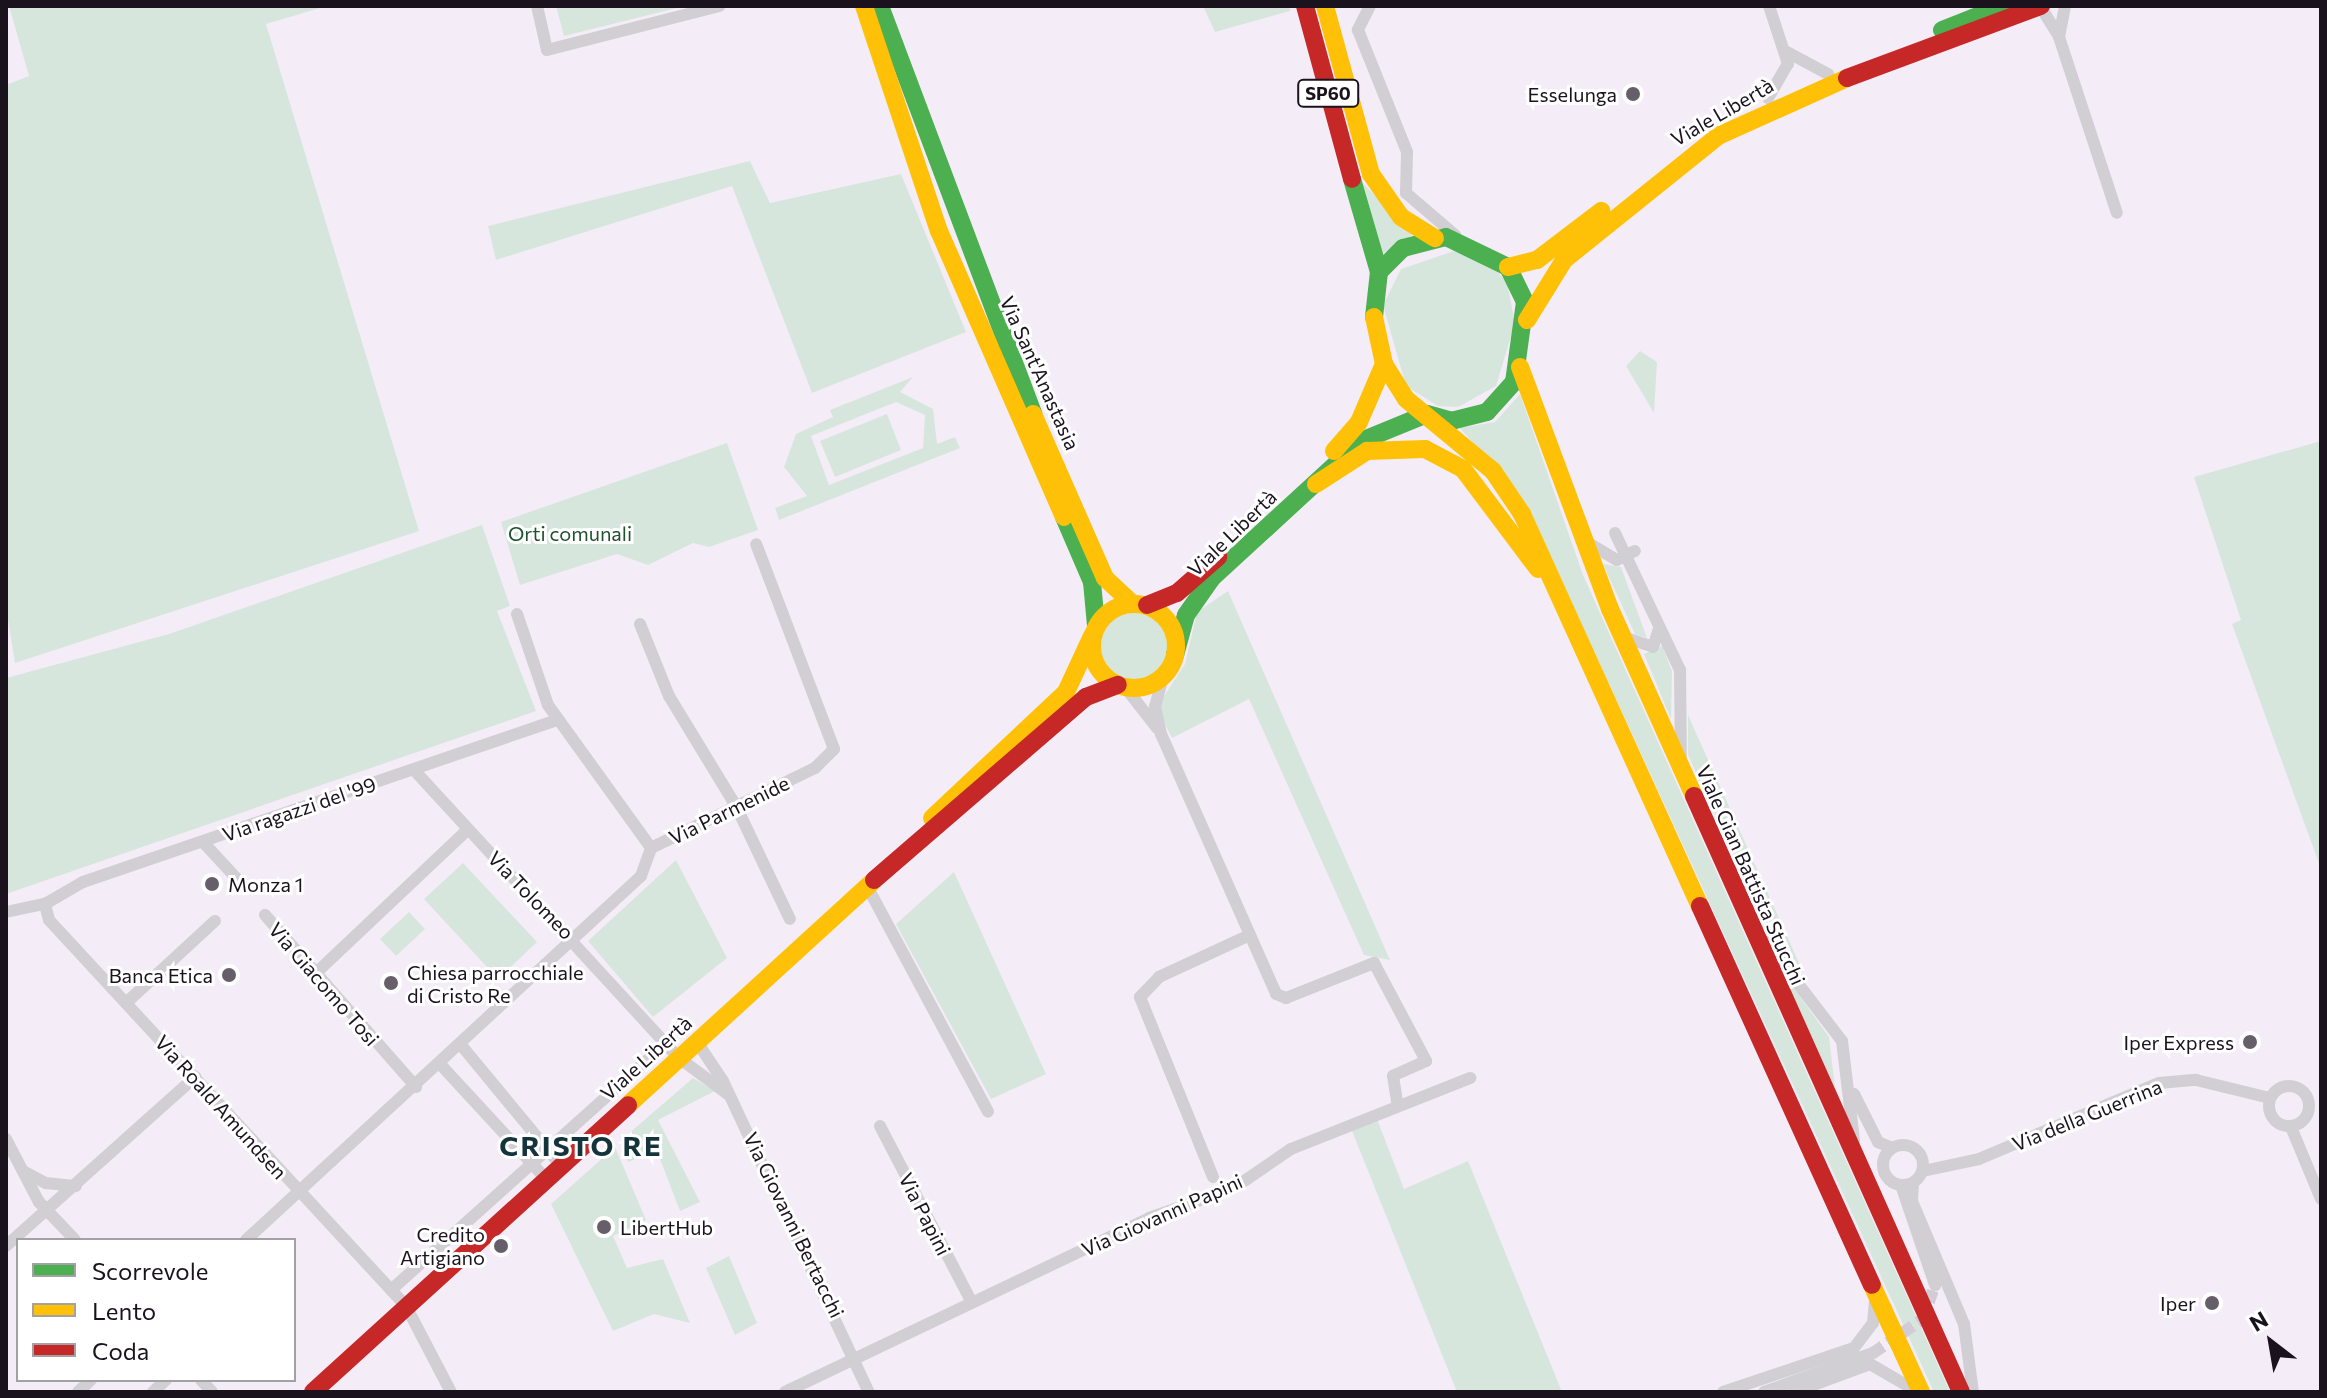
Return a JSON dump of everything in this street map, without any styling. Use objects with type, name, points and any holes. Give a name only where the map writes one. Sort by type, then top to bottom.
[{"type":"main road","points":[[864,6],[919,155]]},
{"type":"main road","points":[[880,6],[919,155]]},
{"type":"main road","name":"SP60","points":[[1305,6],[1379,272]]},
{"type":"main road","name":"SP60","points":[[1325,6],[1371,174],[1401,217],[1435,238]]},
{"type":"main road","name":"Viale Libertà","points":[[1508,267],[1548,253],[1665,160],[1768,98],[2003,6]]},
{"type":"main road","name":"Viale Libertà","points":[[1527,320],[1564,260],[1718,136],[1779,103],[2040,6]]},
{"type":"main road","name":"Via Sant'Anastasia","points":[[919,155],[1105,578],[1139,604]]},
{"type":"main road","name":"Via Sant'Anastasia","points":[[919,155],[1089,575],[1094,631]]},
{"type":"main road","points":[[1508,267],[1464,242],[1435,238],[1403,248],[1379,272],[1370,300],[1384,364],[1398,390],[1509,490],[1572,615],[1918,1392]]},
{"type":"main road","name":"Viale Gian Battista Stucchi","points":[[1427,414],[1452,421],[1478,417],[1505,395],[1520,367],[1527,320],[1508,267]]},
{"type":"main road","name":"Viale Libertà","points":[[1139,604],[1186,586],[1340,445],[1368,405],[1384,364]]},
{"type":"main road","name":"Viale Gian Battista Stucchi","points":[[1520,367],[1576,526],[1620,631],[1745,917],[1961,1392]]},
{"type":"main road","name":"Viale Libertà","points":[[1175,655],[1186,615],[1205,586],[1374,432],[1427,414]]},
{"type":"main road","points":[[1316,484],[1380,448],[1412,446],[1445,458],[1492,505],[1572,615]]},
{"type":"main road","points":[[1139,604],[1170,624],[1175,655],[1163,677],[1121,686],[1096,666],[1094,631],[1139,604]]},
{"type":"main road","name":"Viale Libertà","points":[[902,854],[1066,692],[1094,631]]},
{"type":"main road","name":"Viale Libertà","points":[[313,1392],[902,854],[1086,697],[1121,686]]},
{"type":"street","points":[[537,6],[547,50],[719,6]]},
{"type":"street","points":[[1370,6],[1358,30],[1407,152],[1406,193],[1464,242]]},
{"type":"street","points":[[1768,98],[1783,81],[1787,52],[1769,6]]},
{"type":"street","points":[[2040,6],[2059,37],[2117,213]]},
{"type":"street","points":[[2059,37],[2065,6]]},
{"type":"street","points":[[1787,52],[1828,74]]},
{"type":"street","points":[[1576,526],[1605,557],[1631,555]]},
{"type":"street","points":[[1615,533],[1631,555],[1644,595],[1680,670],[1681,771]]},
{"type":"street","name":"Via Parmenide","points":[[248,1238],[416,1087],[641,876],[651,848],[822,764],[834,749],[756,544]]},
{"type":"street","points":[[1644,595],[1647,578]]},
{"type":"street","points":[[517,614],[557,720],[651,848]]},
{"type":"street","points":[[640,624],[669,696],[736,806],[790,919]]},
{"type":"street","points":[[1620,631],[1647,648],[1659,639],[1659,626]]},
{"type":"street","points":[[1163,677],[1155,706],[1161,734],[1276,994],[1286,998],[1374,963],[1426,1061],[1393,1076],[1397,1102]]},
{"type":"street","points":[[1121,686],[1161,734]]},
{"type":"street","name":"Via ragazzi del '99","points":[[6,912],[45,904],[53,893],[557,720]]},
{"type":"street","name":"Via Tolomeo","points":[[414,770],[467,830],[574,940],[679,1058]]},
{"type":"street","points":[[317,972],[467,830]]},
{"type":"street","points":[[203,842],[239,881]]},
{"type":"street","points":[[867,886],[988,1112]]},
{"type":"street","name":"Via Roald Amundsen","points":[[45,904],[49,920],[406,1306],[451,1392]]},
{"type":"street","name":"Via Giacomo Tosi","points":[[265,915],[317,972],[312,976],[416,1087]]},
{"type":"street","points":[[1745,917],[1832,1022],[1852,1090],[1878,1142],[1953,1163]]},
{"type":"street","points":[[126,1003],[215,921]]},
{"type":"street","points":[[1213,1177],[1140,997],[1159,977],[1250,935]]},
{"type":"street","name":"Via Giovanni Bertacchi","points":[[697,1042],[729,1095],[869,1392]]},
{"type":"street","name":"Viale Libertà","points":[[391,1290],[666,1043]]},
{"type":"street","points":[[461,1045],[561,1166]]},
{"type":"street","name":"Via Giovanni Bertacchi","points":[[679,1058],[729,1095]]},
{"type":"street","points":[[440,1064],[546,1179]]},
{"type":"street","points":[[6,1246],[195,1077]]},
{"type":"street","name":"Via Giovanni Papini","points":[[855,1358],[1041,1269],[1234,1188],[1291,1149],[1397,1102],[1470,1078]]},
{"type":"street","name":"Via della Guerrina","points":[[1923,1171],[1979,1159],[2159,1083],[2196,1080],[2270,1098],[2282,1087],[2298,1088],[2308,1114]]},
{"type":"street","points":[[1852,1090],[1855,1159]]},
{"type":"street","points":[[2270,1098],[2274,1120],[2291,1127],[2317,1179],[2321,1199]]},
{"type":"street","points":[[2291,1127],[2308,1114],[2321,1118]]},
{"type":"street","name":"Via Papini","points":[[880,1126],[971,1301]]},
{"type":"street","points":[[6,1139],[49,1210],[73,1238]]},
{"type":"street","points":[[1892,1148],[1883,1166],[1907,1184],[1964,1324],[1973,1392]]},
{"type":"street","points":[[1907,1184],[1923,1171],[1920,1152]]},
{"type":"street","points":[[22,1170],[46,1183],[76,1186]]},
{"type":"street","points":[[1907,1184],[1935,1285]]},
{"type":"street","points":[[1723,1392],[1854,1348],[1873,1323],[1873,1286]]},
{"type":"street","points":[[1764,1392],[1873,1353]]},
{"type":"street","points":[[785,1392],[855,1358]]},
{"type":"street","points":[[1794,1392],[1870,1364],[1889,1369],[1918,1392]]},
{"type":"green space","points":[[9,6],[327,6],[266,24],[419,531],[15,663],[6,608],[6,85],[29,76]]},
{"type":"green space","points":[[556,6],[685,6],[564,36]]},
{"type":"green space","points":[[1203,6],[1289,6],[1290,11],[1215,32]]},
{"type":"green space","points":[[750,161],[770,203],[901,174],[966,332],[812,393],[732,186],[496,260],[488,226]]},
{"type":"green space","points":[[1363,183],[1412,235],[1382,254]]},
{"type":"green space","points":[[1454,251],[1492,266],[1507,282],[1515,323],[1496,386],[1458,407],[1438,406],[1406,386],[1383,305],[1401,269]]},
{"type":"green space","points":[[1640,351],[1657,362],[1654,413],[1626,366]]},
{"type":"green space","points":[[913,377],[900,392],[933,409],[937,444],[955,437],[960,448],[779,520],[775,508],[807,496],[784,467],[796,434],[833,417],[830,410]],"holes":[[[896,402],[925,415],[923,448],[829,485],[811,436]]]},
{"type":"green space","points":[[1520,394],[1583,575],[1950,1392],[1934,1392],[1527,505],[1460,428],[1495,422]]},
{"type":"green space","points":[[887,414],[901,450],[835,477],[820,441]]},
{"type":"green space","points":[[2321,441],[2321,869],[2232,624],[2241,620],[2194,477]]},
{"type":"green space","name":"Orti comunali","points":[[727,443],[758,530],[709,547],[693,543],[648,565],[617,554],[520,585],[501,522]]},
{"type":"green space","points":[[482,525],[510,606],[497,611],[536,711],[6,894],[6,678],[169,634]]},
{"type":"green space","points":[[1603,564],[1621,567],[1647,638],[1635,634]]},
{"type":"green space","points":[[1228,591],[1390,960],[1364,955],[1249,699],[1172,738],[1163,720],[1160,702],[1185,664],[1197,612]]},
{"type":"green space","points":[[1134,612],[1158,622],[1168,646],[1158,670],[1134,680],[1110,670],[1100,646],[1110,622]]},
{"type":"green space","points":[[1662,646],[1672,671],[1671,719],[1644,654]]},
{"type":"green space","points":[[1688,715],[1804,974],[1765,925],[1688,755]]},
{"type":"green space","points":[[676,860],[727,958],[653,1017],[588,941]]},
{"type":"green space","points":[[463,863],[537,942],[498,979],[424,899]]},
{"type":"green space","points":[[954,872],[1046,1074],[991,1099],[896,924]]},
{"type":"green space","points":[[409,912],[425,929],[396,956],[380,939]]},
{"type":"green space","points":[[1783,973],[1829,1037],[1835,1088]]},
{"type":"green space","points":[[693,1078],[715,1091],[658,1120],[700,1202],[680,1211],[657,1151],[628,1162],[620,1141]]},
{"type":"green space","points":[[1377,1119],[1404,1189],[1468,1161],[1562,1392],[1457,1392],[1352,1131]]},
{"type":"green space","points":[[615,1147],[646,1220],[613,1236],[627,1268],[663,1259],[690,1323],[654,1314],[613,1331],[551,1204]]},
{"type":"green space","points":[[729,1256],[757,1323],[735,1335],[706,1268]]},
{"type":"tunnel","points":[[1873,1353],[1923,1319],[1935,1285]]},
{"type":"traffic: fast","points":[[880,6],[1033,414]]},
{"type":"traffic: fast","points":[[1942,30],[2003,6]]},
{"type":"traffic: fast","points":[[1352,179],[1379,272]]},
{"type":"traffic: fast","points":[[1374,317],[1379,272],[1403,248],[1446,237],[1508,267],[1525,302],[1514,382],[1487,412],[1452,421],[1427,414]]},
{"type":"traffic: fast","points":[[1175,655],[1186,615],[1212,578],[1361,441],[1427,414]]},
{"type":"traffic: fast","points":[[1064,517],[1092,582],[1096,625]]},
{"type":"traffic: slow","points":[[864,6],[939,231],[1064,517]]},
{"type":"traffic: slow","points":[[1325,6],[1371,174]]},
{"type":"traffic: slow","points":[[1527,320],[1564,260],[1718,136],[1847,78]]},
{"type":"traffic: slow","points":[[1371,174],[1401,217],[1435,238]]},
{"type":"traffic: slow","points":[[1508,267],[1537,260],[1601,211]]},
{"type":"traffic: slow","points":[[1374,317],[1384,364],[1406,399],[1493,471],[1522,514],[1700,906]]},
{"type":"traffic: slow","points":[[1334,451],[1359,422],[1384,364]]},
{"type":"traffic: slow","points":[[1520,367],[1610,609],[1694,796]]},
{"type":"traffic: slow","points":[[1033,414],[1105,578],[1132,603]]},
{"type":"traffic: slow","points":[[1316,484],[1367,451],[1425,449],[1463,469],[1538,569]]},
{"type":"traffic: slow","points":[[1134,604],[1150,607],[1164,616],[1173,630],[1176,646],[1173,662],[1164,676],[1150,685],[1134,688],[1118,685],[1104,676],[1095,662],[1092,646],[1095,630],[1104,616],[1118,607],[1134,604]]},
{"type":"traffic: slow","points":[[932,818],[1066,692],[1092,636]]},
{"type":"traffic: slow","points":[[628,1105],[874,880]]},
{"type":"traffic: slow","points":[[1872,1285],[1921,1392]]},
{"type":"traffic: jam","points":[[1305,6],[1352,179]]},
{"type":"traffic: jam","points":[[1847,78],[2041,6]]},
{"type":"traffic: jam","points":[[1147,605],[1177,593],[1218,557]]},
{"type":"traffic: jam","points":[[874,880],[1086,697],[1118,685]]},
{"type":"traffic: jam","points":[[1694,796],[1961,1392]]},
{"type":"traffic: jam","points":[[1700,906],[1872,1285]]},
{"type":"traffic: jam","points":[[313,1392],[628,1105]]},
{"type":"place","name":"Esselunga","points":[[1633,94]]},
{"type":"place","name":"Monza 1","points":[[212,884]]},
{"type":"place","name":"Banca Etica","points":[[229,975]]},
{"type":"place","name":"Chiesa parrocchiale di Cristo Re","points":[[391,983]]},
{"type":"place","name":"Iper Express","points":[[2250,1042]]},
{"type":"place","name":"LibertHub","points":[[604,1227]]},
{"type":"place","name":"Credito Artigiano","points":[[501,1246]]},
{"type":"place","name":"Iper","points":[[2212,1303]]},
{"type":"district","name":"CRISTO RE","points":[[581,1145]]}]
